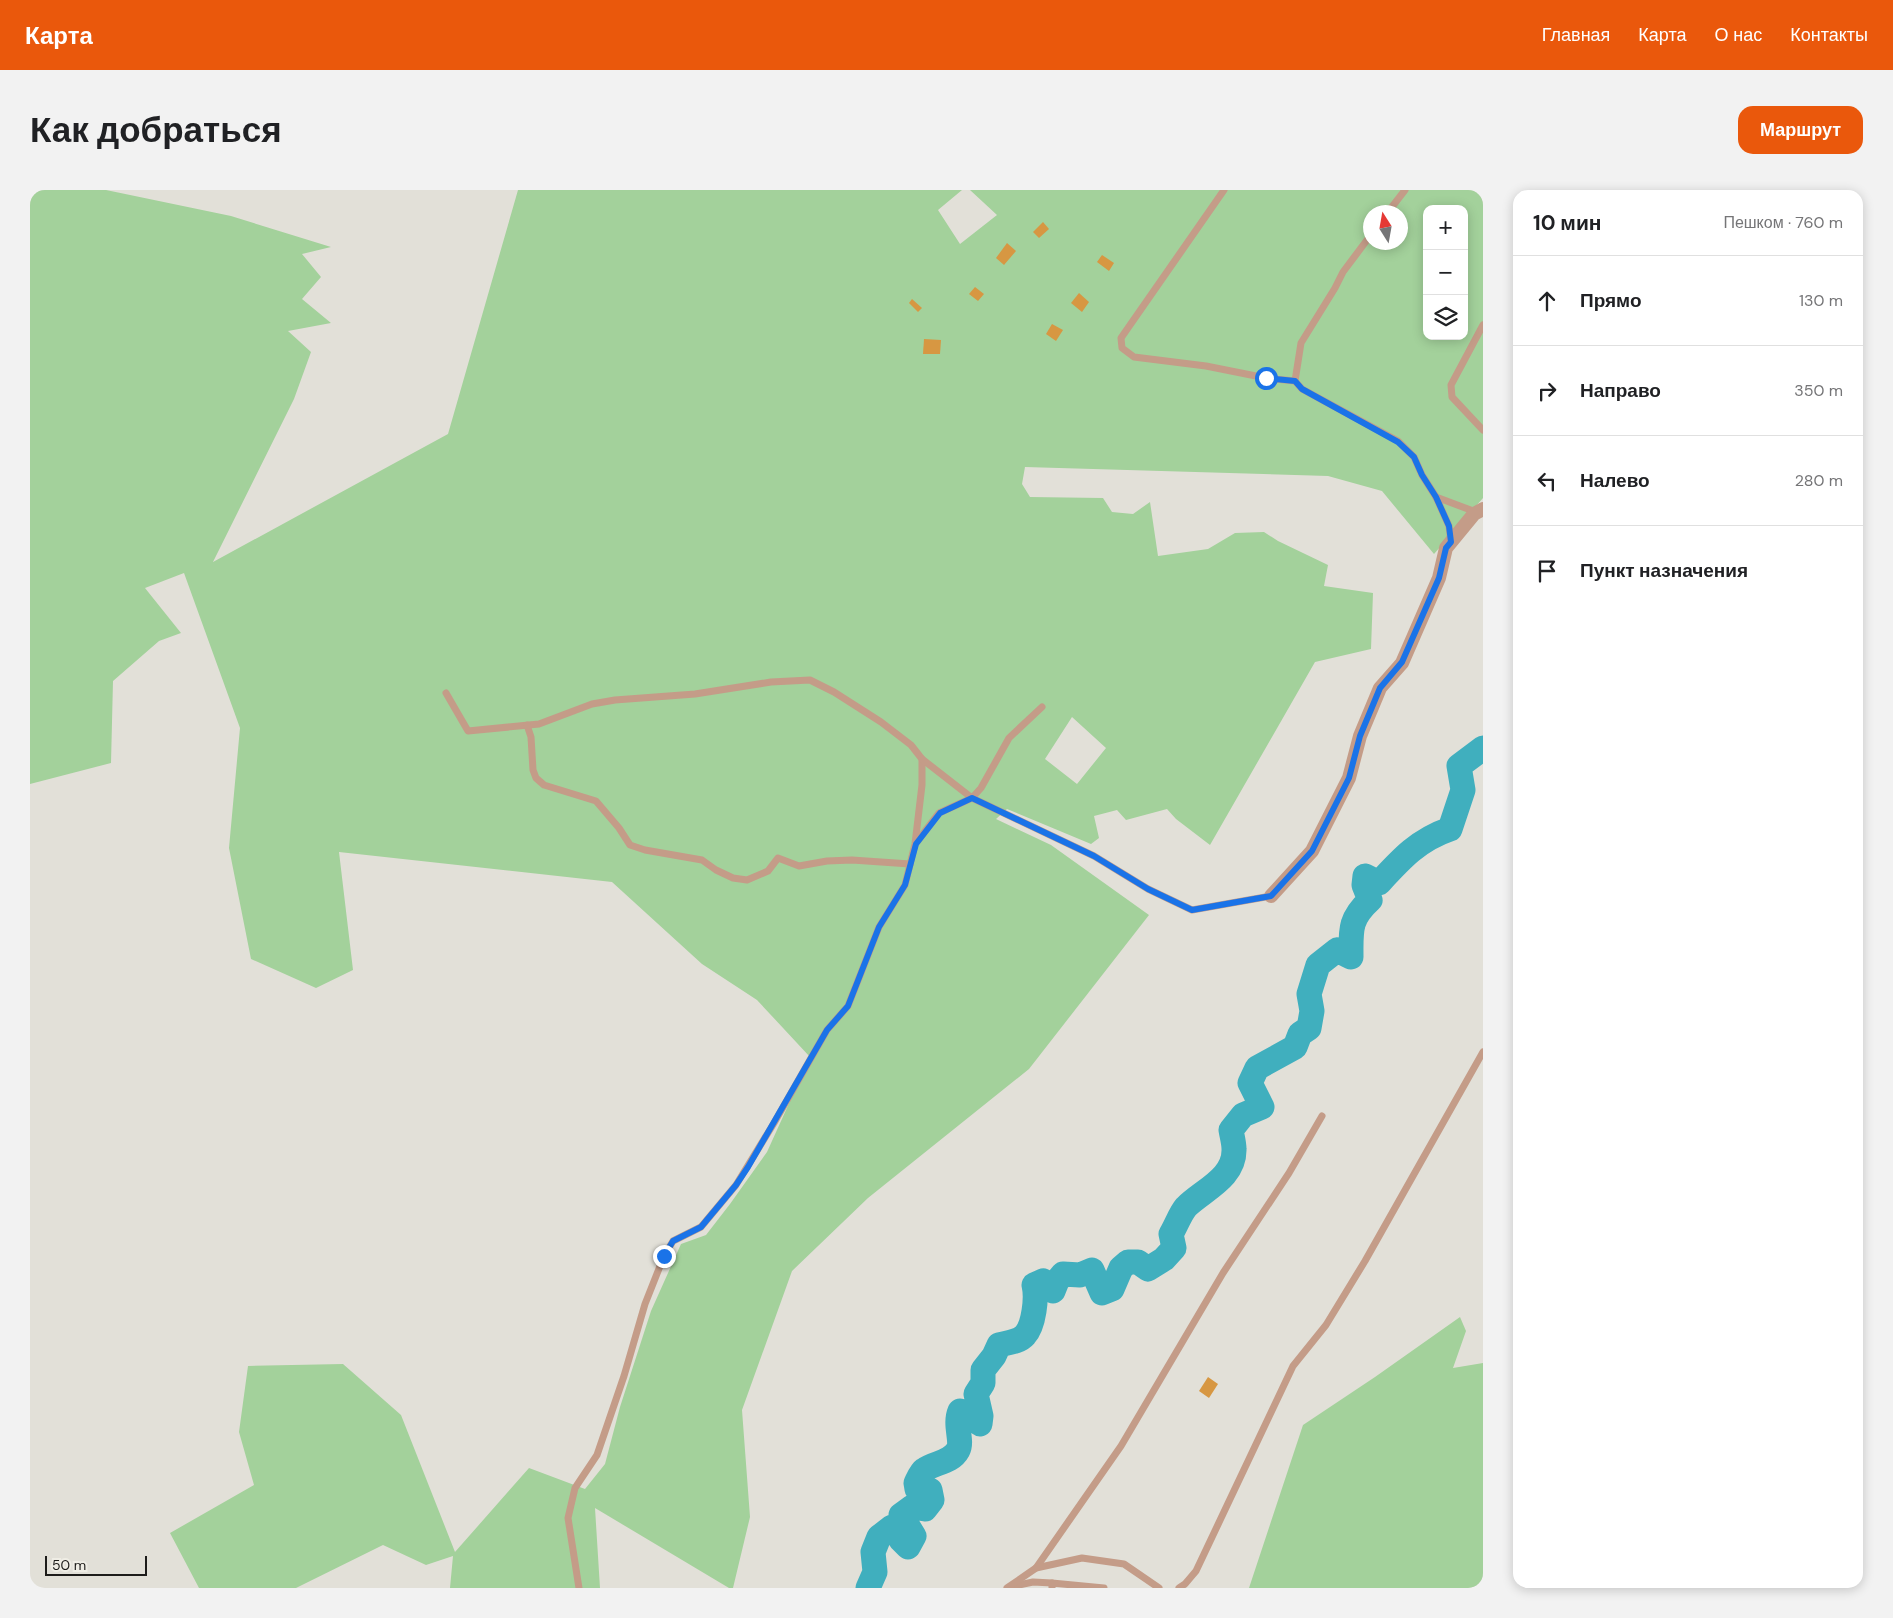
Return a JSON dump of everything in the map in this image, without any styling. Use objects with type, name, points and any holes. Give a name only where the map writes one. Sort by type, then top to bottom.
[{"type":"street","points":[[1271,896],[1312,851],[1349,778],[1360,736],[1380,688],[1402,662],[1439,578],[1446,548],[1480,511]]},
{"type":"lane","points":[[1224,190],[1121,338],[1122,348],[1134,357],[1206,366],[1266,378],[1295,381],[1302,389],[1398,442],[1414,457],[1422,475],[1436,497],[1449,526],[1451,542]]},
{"type":"lane","points":[[1393,205],[1405,190]]},
{"type":"lane","points":[[1295,381],[1301,343],[1343,272],[1363,245]]},
{"type":"lane","points":[[1483,325],[1451,384],[1452,397],[1483,430]]},
{"type":"lane","points":[[1436,497],[1480,511]]},
{"type":"lane","points":[[446,693],[468,731],[539,724],[592,704],[614,700],[695,694],[770,682],[810,680],[834,692],[881,722],[911,745],[922,759],[972,798],[1094,856],[1148,889],[1192,910],[1271,896]]},
{"type":"lane","points":[[916,844],[940,813],[972,798],[981,788],[1009,738],[1042,707]]},
{"type":"lane","points":[[527,725],[531,737],[533,770],[536,778],[544,785],[596,801],[619,828],[630,845],[645,850],[702,860],[716,870],[733,878],[746,880],[768,871],[778,858],[799,866],[827,861],[852,860],[910,864]]},
{"type":"lane","points":[[579,1588],[568,1518],[575,1488],[597,1455],[645,1304],[664,1256],[673,1241],[701,1227],[736,1185],[827,1030],[848,1006],[879,927],[905,885],[916,844],[922,785],[922,759]]},
{"type":"lane","points":[[1179,1588],[1196,1571],[1293,1366],[1326,1325],[1360,1269],[1483,1052]]},
{"type":"lane","points":[[1007,1588],[1036,1568],[1121,1446],[1223,1272],[1289,1173],[1322,1116]]},
{"type":"lane","points":[[1036,1568],[1082,1558],[1124,1564],[1159,1588]]},
{"type":"lane","points":[[1007,1588],[1034,1582],[1052,1586],[1104,1588]]},
{"type":"green space","points":[[30,190],[106,190],[231,216],[331,247],[302,254],[321,277],[302,299],[331,323],[288,331],[311,352],[294,399],[213,562],[448,434],[518,190],[962,190],[938,210],[960,244],[997,215],[970,190],[1483,190],[1483,498],[1434,554],[1382,491],[1328,476],[1025,467],[1022,484],[1030,497],[1103,498],[1112,512],[1133,514],[1150,502],[1158,556],[1208,549],[1235,533],[1264,532],[1278,541],[1328,565],[1324,586],[1373,593],[1371,649],[1315,662],[1210,845],[1176,819],[1167,809],[1126,820],[1117,810],[1094,816],[1099,838],[1091,844],[1007,809],[996,819],[1051,845],[1149,915],[1029,1069],[868,1198],[792,1271],[742,1410],[750,1517],[733,1588],[729,1588],[595,1508],[600,1588],[450,1588],[453,1556],[426,1565],[383,1545],[296,1588],[199,1588],[170,1533],[254,1485],[239,1432],[248,1366],[343,1364],[401,1415],[455,1552],[529,1468],[585,1489],[605,1464],[620,1407],[651,1311],[681,1244],[706,1235],[767,1152],[810,1057],[757,1000],[702,964],[612,882],[339,852],[353,970],[316,988],[251,959],[229,848],[240,728],[184,573],[145,588],[181,633],[159,641],[113,681],[111,763],[30,784]],"holes":[[[1072,717],[1106,748],[1077,784],[1045,759]]]},
{"type":"green space","points":[[1460,1317],[1466,1331],[1453,1368],[1483,1363],[1483,1588],[1249,1588],[1303,1425]]},
{"type":"building","points":[[1043,222],[1049,229],[1039,238],[1033,232]]},
{"type":"building","points":[[1007,243],[1016,251],[1004,265],[996,258]]},
{"type":"building","points":[[1102,255],[1114,263],[1109,271],[1097,262]]},
{"type":"building","points":[[975,287],[984,294],[978,301],[969,294]]},
{"type":"building","points":[[1079,293],[1089,302],[1082,312],[1071,303]]},
{"type":"building","points":[[912,299],[922,308],[918,312],[909,303]]},
{"type":"building","points":[[1052,324],[1063,330],[1056,341],[1046,334]]},
{"type":"building","points":[[924,339],[941,340],[940,354],[923,354]]},
{"type":"building","points":[[1208,1377],[1218,1384],[1209,1398],[1199,1391]]},
{"type":"waterway","points":[[868,1588],[875,1572],[873,1552],[879,1537],[892,1527],[908,1547],[914,1536],[901,1515],[912,1507],[925,1509],[932,1500],[930,1490],[921,1491],[917,1489],[916,1483],[924,1470],[947,1460],[958,1450],[960,1442],[958,1416],[960,1411],[968,1414],[980,1424],[981,1416],[976,1394],[983,1383],[983,1370],[994,1356],[999,1345],[1020,1339],[1028,1331],[1034,1311],[1034,1285],[1043,1281],[1053,1291],[1057,1281],[1063,1274],[1080,1275],[1092,1270],[1102,1293],[1112,1289],[1121,1268],[1128,1262],[1138,1262],[1148,1269],[1164,1259],[1174,1248],[1171,1234],[1186,1207],[1224,1176],[1229,1168],[1233,1159],[1234,1149],[1231,1130],[1243,1115],[1262,1107],[1250,1083],[1257,1068],[1295,1047],[1300,1034],[1309,1028],[1312,1011],[1309,994],[1318,965],[1337,950],[1351,957],[1351,933],[1353,926],[1358,913],[1370,900],[1364,885],[1365,876],[1379,883],[1411,851],[1439,833],[1450,829],[1463,790],[1459,766],[1483,748]]},
{"type":"route","points":[[664,1256],[673,1241],[701,1227],[736,1185],[748,1167],[827,1030],[848,1006],[879,927],[905,885],[916,844],[940,813],[972,798],[1094,856],[1148,889],[1192,910],[1271,896],[1312,851],[1349,778],[1360,736],[1380,688],[1402,662],[1439,578],[1446,548],[1451,542],[1449,526],[1436,497],[1422,475],[1414,457],[1398,442],[1302,389],[1295,381],[1266,378]]}]
